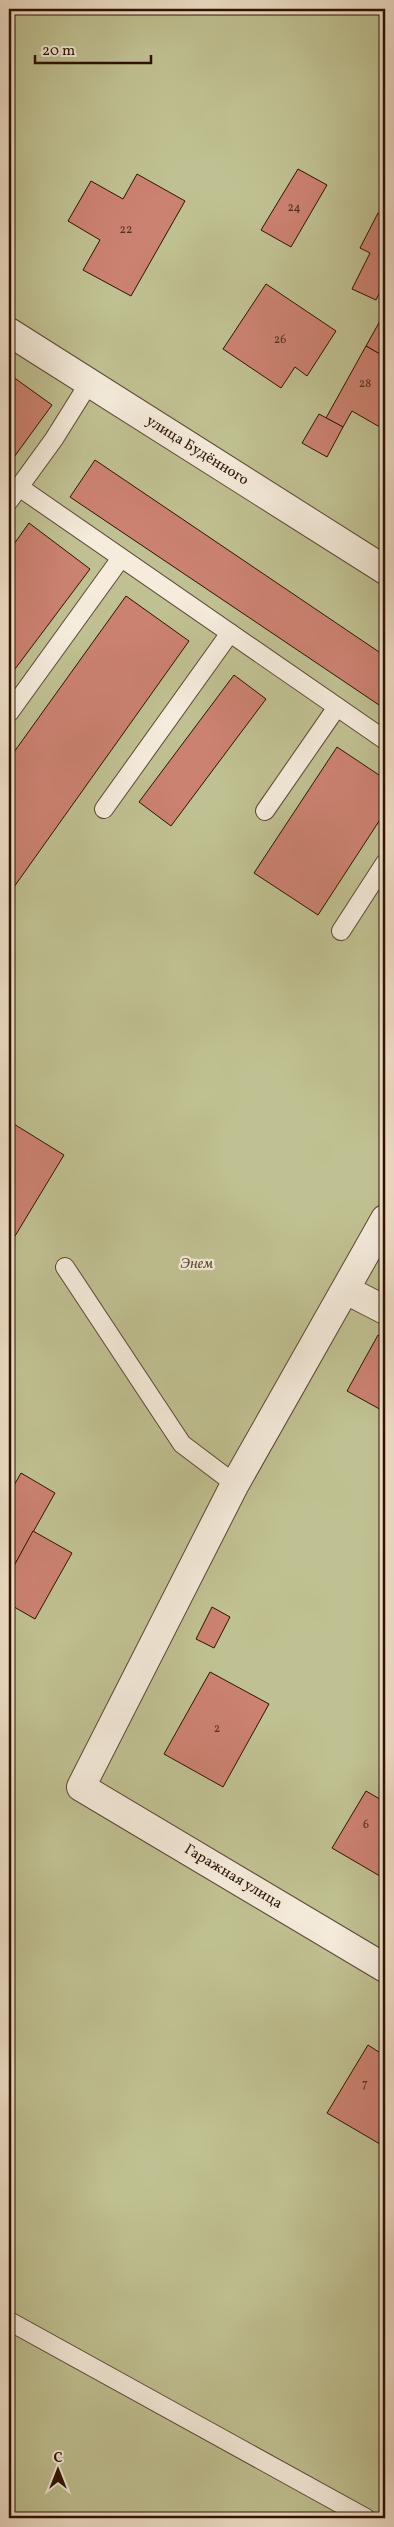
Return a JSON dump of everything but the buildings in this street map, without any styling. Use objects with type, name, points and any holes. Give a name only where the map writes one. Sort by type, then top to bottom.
[{"type":"street","name":"улица Будённого","points":[[9,332],[385,570]]},
{"type":"street","points":[[235,1484],[385,1219]]},
{"type":"street","points":[[346,1290],[385,1310]]},
{"type":"street","name":"Гаражная улица","points":[[235,1484],[81,1787],[385,1968]]},
{"type":"lane","points":[[89,383],[54,439],[14,494],[121,558],[385,740]]},
{"type":"lane","points":[[9,713],[121,558]]},
{"type":"lane","points":[[104,809],[230,632]]},
{"type":"lane","points":[[265,811],[337,707]]},
{"type":"lane","points":[[341,931],[385,863]]},
{"type":"lane","points":[[65,1268],[182,1444],[235,1484]]},
{"type":"lane","points":[[9,2321],[366,2518]]},
{"type":"green space","name":"Энем","points":[[9,9],[385,9],[385,2518],[9,2518]]}]
